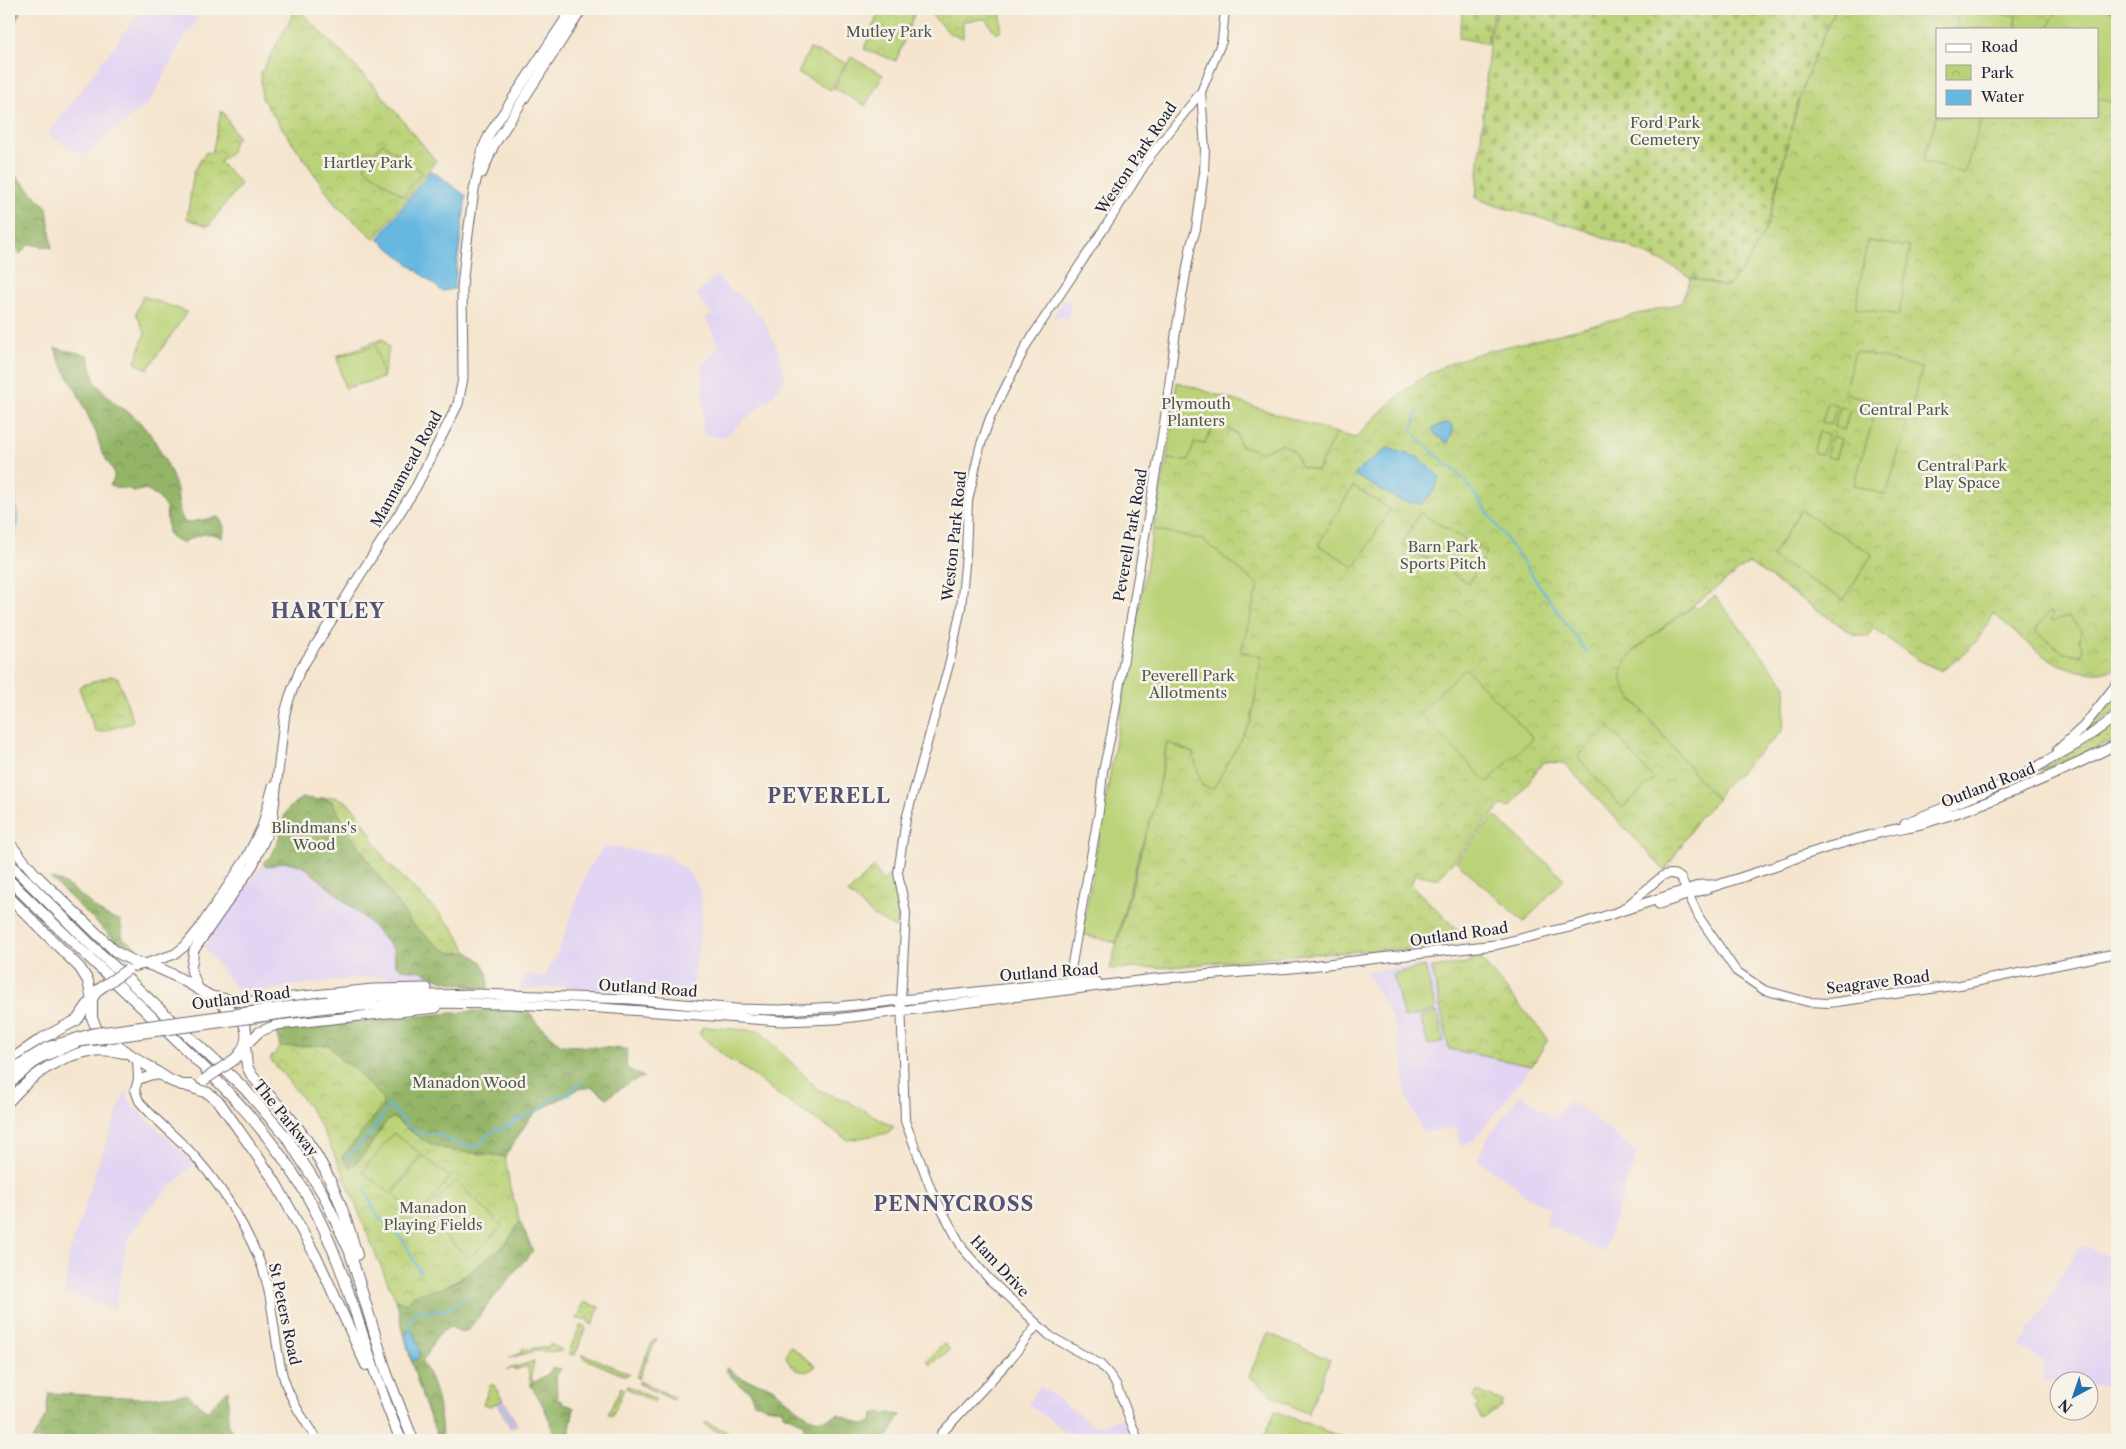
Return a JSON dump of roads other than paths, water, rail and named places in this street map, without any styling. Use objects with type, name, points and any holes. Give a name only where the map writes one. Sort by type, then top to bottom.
[{"type":"highway","points":[[9,843],[35,874],[116,952],[199,990],[234,1012],[244,1023],[246,1062],[251,1074],[294,1122],[310,1144],[331,1180],[346,1218],[366,1282],[369,1311]]},
{"type":"highway","name":"The Parkway","points":[[9,863],[90,944],[244,1088],[269,1115],[306,1165],[332,1211],[350,1252],[387,1374],[413,1440]]},
{"type":"highway","name":"The Parkway","points":[[9,880],[210,1072],[274,1144],[306,1195],[332,1249],[386,1405],[400,1439]]},
{"type":"highway","points":[[11,900],[80,968],[88,981],[92,1000],[92,1018],[98,1032],[164,1077],[177,1084],[208,1093],[220,1103],[274,1180],[319,1262],[400,1439]]},
{"type":"highway","points":[[9,1061],[41,1039],[72,1024],[85,1012],[104,985],[127,970],[142,964]]},
{"type":"highway","points":[[187,1086],[204,1080],[235,1059],[245,1046]]},
{"type":"highway","points":[[9,1100],[37,1073],[73,1054],[99,1050],[135,1057]]},
{"type":"main road","name":"Mannamead Road","points":[[562,32],[572,9]]},
{"type":"main road","name":"Mannamead Road","points":[[199,990],[191,970],[192,955],[206,930],[249,870],[266,840],[274,815],[285,713],[300,670],[416,487],[458,404],[463,378],[462,288],[474,190],[484,148],[490,134],[562,32],[582,9]]},
{"type":"main road","name":"Outland Road","points":[[2048,760],[2084,726],[2117,684]]},
{"type":"main road","name":"Outland Road","points":[[1884,832],[2012,781],[2080,743],[2117,716]]},
{"type":"main road","name":"Outland Road","points":[[161,1027],[327,1005],[379,996],[478,994],[630,999],[736,1009],[836,1007],[901,999],[1136,982],[1471,949],[1545,933],[1632,908],[1650,906],[1775,866],[1810,858],[1836,846],[1927,822],[1976,805],[2098,754],[2117,744]]},
{"type":"main road","name":"Outland Road","points":[[2098,754],[2117,751]]},
{"type":"main road","name":"Mannamead Road","points":[[142,964],[175,954],[185,946],[199,929],[253,846],[262,827],[278,767]]},
{"type":"main road","name":"Outland Road","points":[[327,1005],[483,1004],[601,1008],[782,1021],[836,1019],[1068,986]]},
{"type":"main road","points":[[209,996],[243,1002],[382,989],[442,988],[478,994]]},
{"type":"main road","points":[[245,1046],[259,1032],[276,1025],[483,1004]]},
{"type":"main road","points":[[9,1074],[21,1063],[47,1047],[74,1038],[92,1033],[161,1027]]},
{"type":"main road","points":[[9,1084],[40,1058],[66,1047],[161,1027]]},
{"type":"street","points":[[1202,88],[1222,41],[1225,9]]},
{"type":"street","name":"Peverell Park Road","points":[[1068,986],[1099,812],[1103,771],[1111,735],[1164,424],[1176,331],[1198,214],[1205,159],[1202,88]]},
{"type":"street","name":"Weston Park Road","points":[[902,1010],[906,913],[898,872],[899,860],[906,819],[927,739],[936,715],[961,608],[968,501],[980,446],[1001,394],[1027,344],[1151,155],[1202,88]]},
{"type":"street","name":"Seagrave Road","points":[[1620,912],[1644,890],[1668,873],[1677,875],[1681,878],[1699,917],[1736,971],[1751,983],[1764,990],[1808,1002],[1838,1002],[1960,985],[2117,953]]},
{"type":"street","name":"Ham Drive","points":[[902,1010],[905,1121],[938,1206],[963,1250],[989,1279],[1036,1325],[1050,1336],[1100,1364],[1109,1374],[1116,1384],[1138,1440]]},
{"type":"street","name":"St Peters Road","points":[[135,1057],[138,1080],[134,1090],[139,1101],[216,1179],[259,1260],[273,1316],[283,1377],[298,1411],[317,1440]]},
{"type":"street","points":[[138,1080],[152,1075],[164,1077]]},
{"type":"street","points":[[940,1440],[941,1434],[1009,1361],[1036,1325]]},
{"type":"water","points":[[431,170],[466,196],[454,289],[442,291],[378,239]]},
{"type":"water","points":[[1448,423],[1453,426],[1453,431],[1448,443],[1437,436],[1432,428]]},
{"type":"water","points":[[1387,448],[1417,457],[1440,477],[1434,491],[1422,504],[1401,501],[1354,475]]},
{"type":"water","points":[[409,1329],[415,1334],[420,1355],[413,1361],[405,1336]]},
{"type":"waterway","points":[[1412,430],[1418,411]]},
{"type":"waterway","points":[[1416,434],[1464,479],[1587,653]]},
{"type":"waterway","points":[[9,456],[10,469]]},
{"type":"waterway","points":[[9,546],[15,531],[17,518],[13,482]]},
{"type":"waterway","points":[[495,1130],[505,1129],[513,1122],[542,1108],[553,1098],[569,1094],[582,1081]]},
{"type":"waterway","points":[[346,1159],[371,1133],[390,1105],[407,1125],[417,1132],[436,1134],[459,1144],[478,1147],[486,1136],[491,1133]]},
{"type":"waterway","points":[[366,1191],[377,1215],[404,1241],[420,1272]]},
{"type":"waterway","points":[[409,1329],[411,1318],[417,1311],[445,1310],[455,1305],[467,1294]]},
{"type":"district","name":"HARTLEY","points":[[328,611]]},
{"type":"district","name":"PEVERELL","points":[[829,796]]},
{"type":"district","name":"PENNYCROSS","points":[[954,1204]]},
{"type":"park label","name":"Mutley Park","points":[[889,31]]},
{"type":"park label","name":"Ford Park Cemetery","points":[[1665,130]]},
{"type":"park label","name":"Hartley Park","points":[[368,162]]},
{"type":"park label","name":"Central Park","points":[[1904,409]]},
{"type":"park label","name":"Plymouth Planters","points":[[1196,412]]},
{"type":"park label","name":"Central Park Play Space","points":[[1962,474]]},
{"type":"park label","name":"Barn Park Sports Pitch","points":[[1443,554]]},
{"type":"park label","name":"Peverell Park Allotments","points":[[1188,684]]},
{"type":"park label","name":"Blindmans's Wood","points":[[314,836]]},
{"type":"park label","name":"Manadon Wood","points":[[469,1082]]},
{"type":"park label","name":"Manadon Playing Fields","points":[[433,1216]]}]
